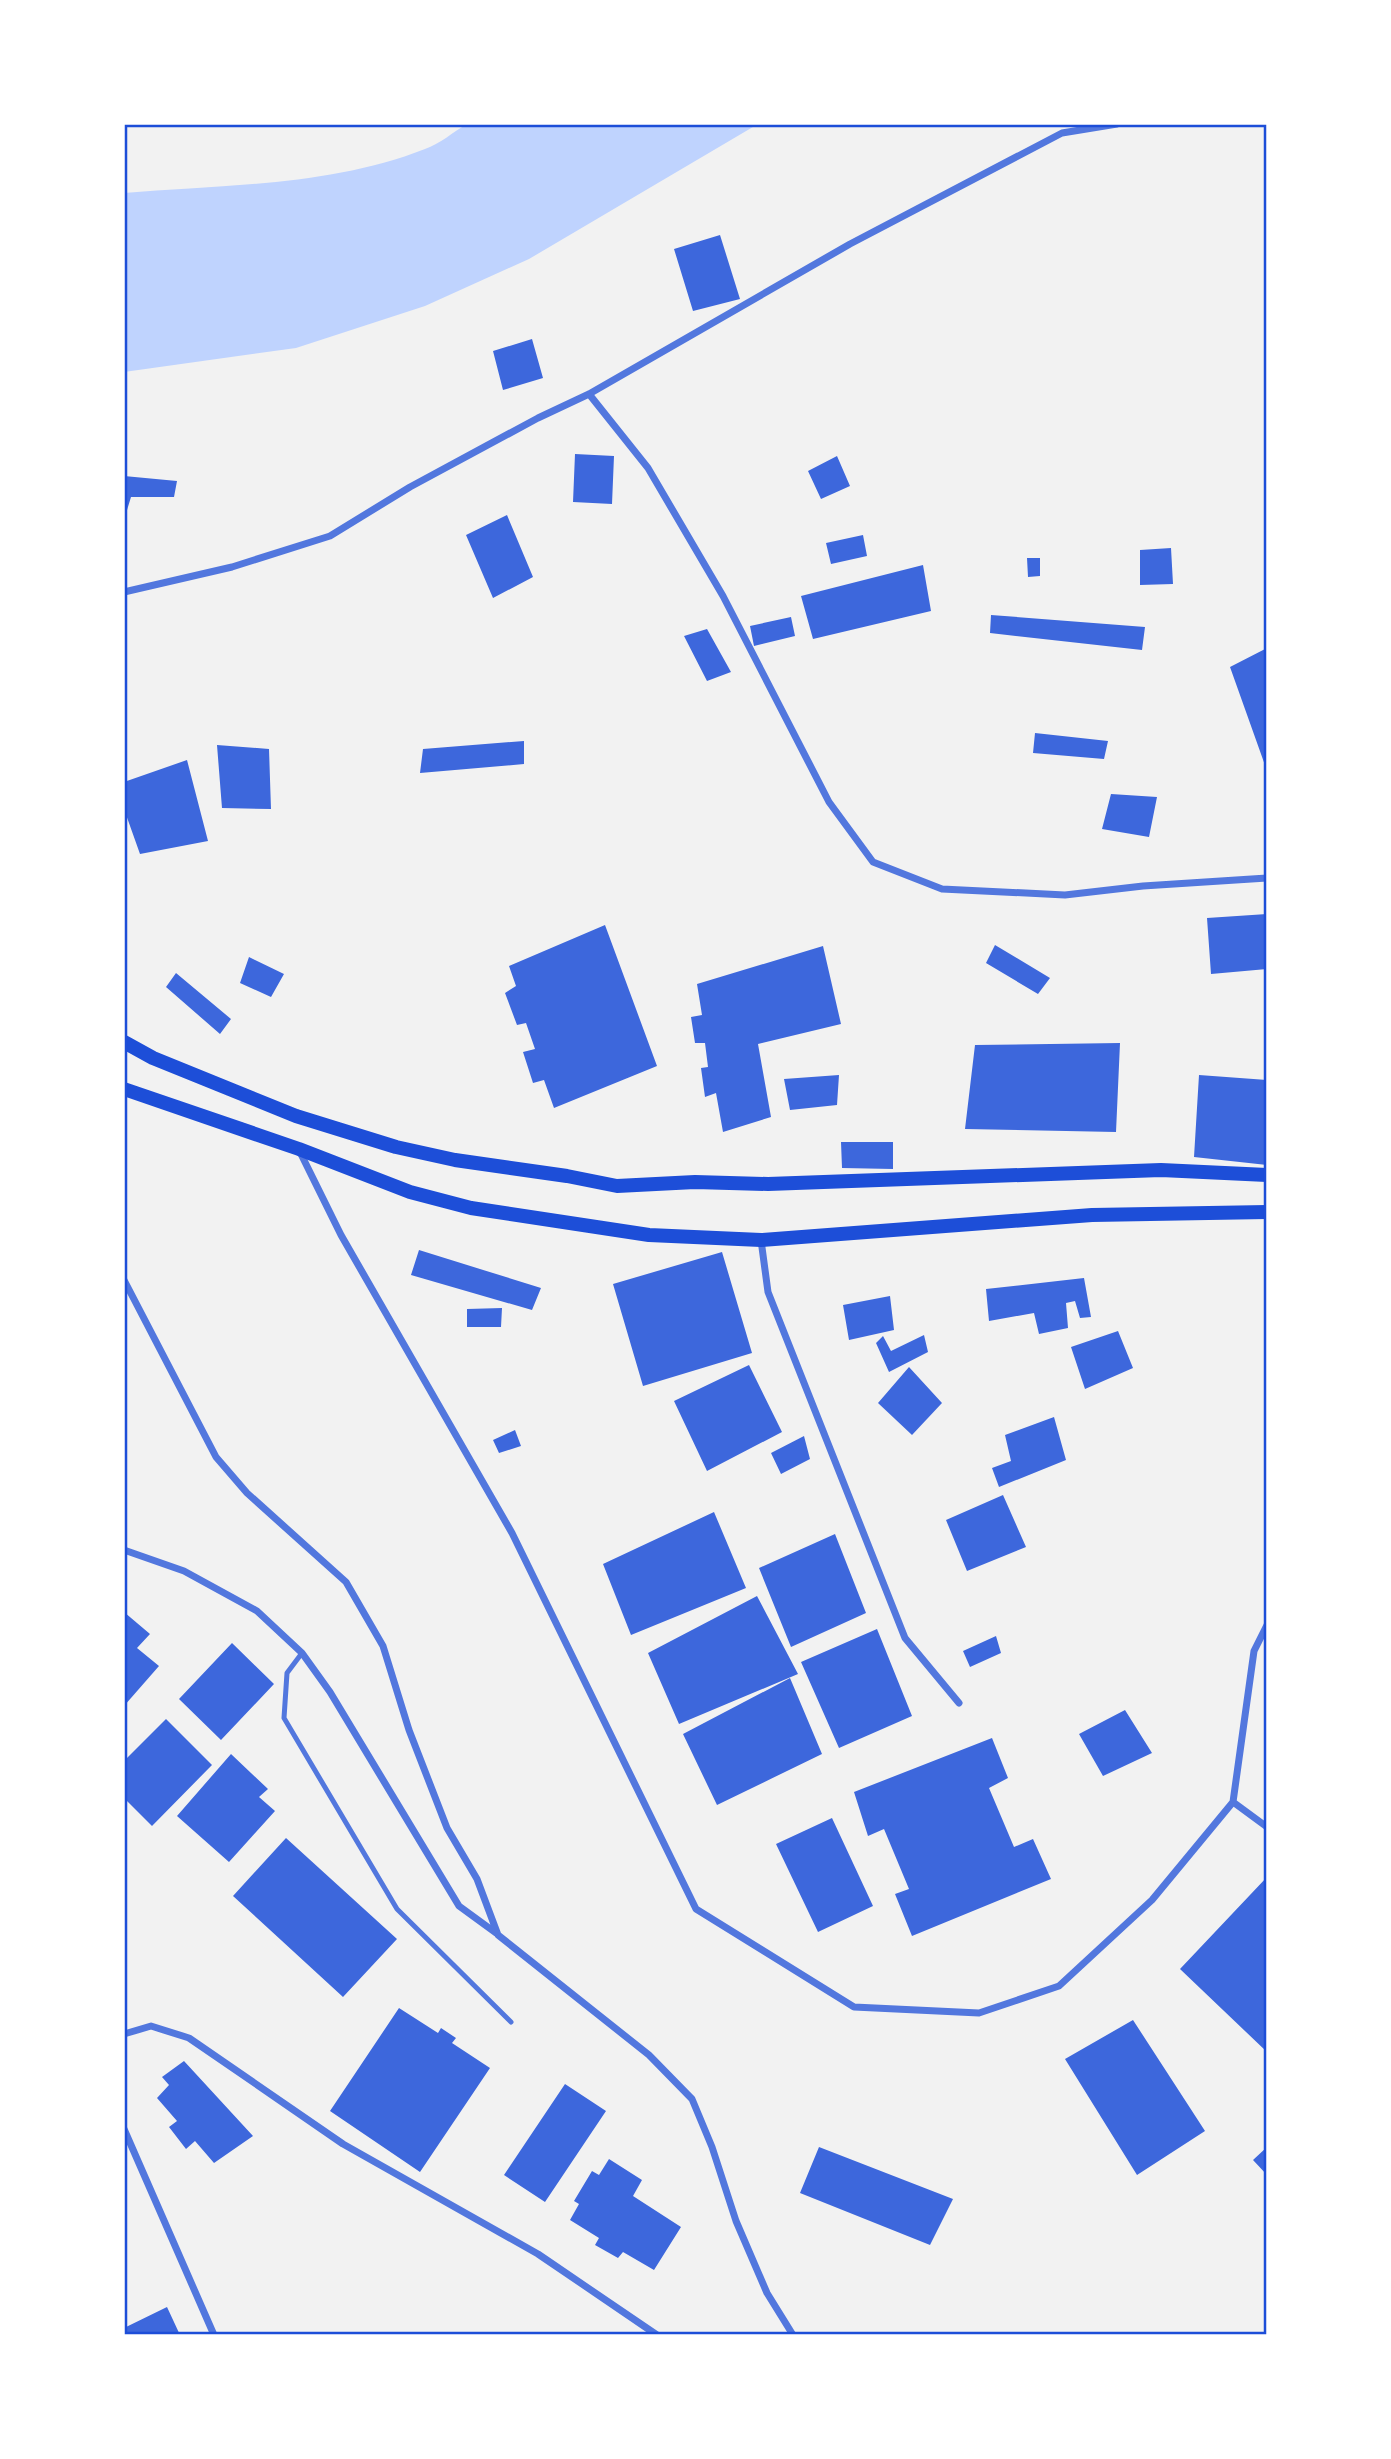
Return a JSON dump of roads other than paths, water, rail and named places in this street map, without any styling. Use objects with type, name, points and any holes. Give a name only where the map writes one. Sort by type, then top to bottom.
[{"type":"main road","points":[[124,1042],[153,1058],[296,1116],[396,1147],[455,1160],[617,1186],[695,1182],[768,1184],[1161,1170],[1267,1175]]},
{"type":"main road","points":[[124,1089],[299,1149],[410,1192],[471,1208],[649,1235],[761,1240],[1092,1215],[1267,1212]]},
{"type":"street","points":[[124,592],[232,567],[330,536],[410,487],[538,418],[589,394],[850,244],[1062,133],[1117,124]]},
{"type":"street","points":[[589,394],[648,468],[723,596],[829,802],[873,862],[942,889],[1065,895],[1143,886],[1267,878]]},
{"type":"street","points":[[299,1149],[341,1235],[512,1534],[696,1909],[854,2007],[979,2013],[1059,1986],[1153,1900],[1233,1802],[1254,1651],[1267,1625]]},
{"type":"street","points":[[761,1240],[768,1292],[905,1638],[959,1703]]},
{"type":"street","points":[[124,1280],[216,1457],[247,1493],[346,1582],[383,1646],[409,1730],[447,1828],[477,1879],[498,1935]]},
{"type":"street","points":[[124,1550],[184,1571],[257,1611],[302,1653],[330,1692],[459,1906],[649,2054],[692,2099],[712,2147],[736,2221],[766,2293],[793,2335]]},
{"type":"street","points":[[1233,1802],[1267,1827]]},
{"type":"street","points":[[124,2034],[151,2026],[189,2038],[343,2144],[538,2254],[657,2335]]},
{"type":"street","points":[[124,2129],[214,2335]]},
{"type":"lane","points":[[302,1653],[287,1673],[284,1718],[397,1909],[512,2022]]},
{"type":"water","points":[[467,124],[758,124],[529,259],[425,306],[296,348],[124,372],[124,193],[277,182],[352,170],[431,147]]}]
